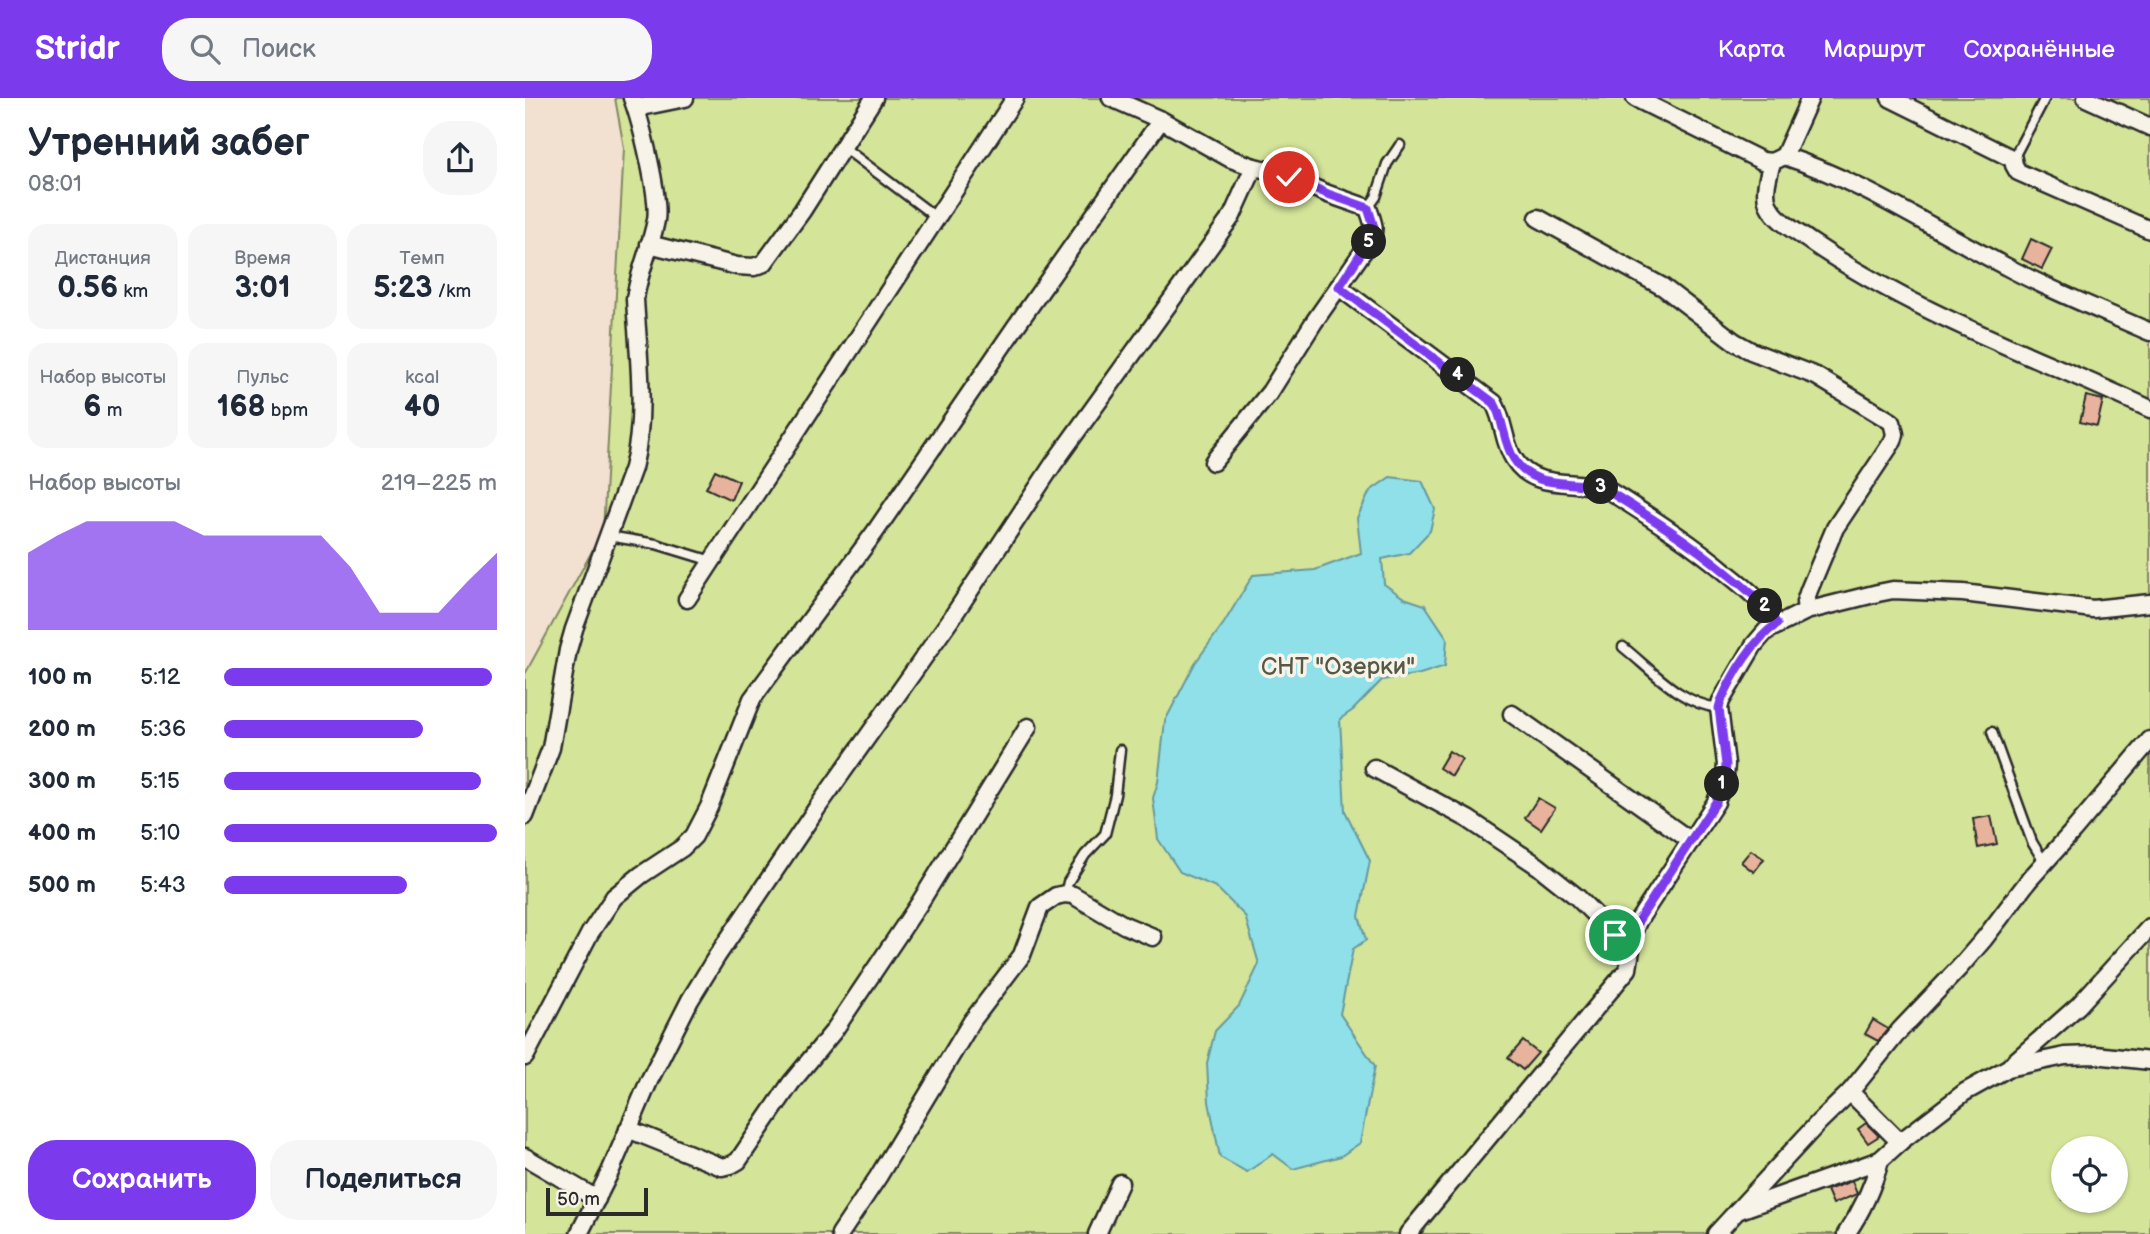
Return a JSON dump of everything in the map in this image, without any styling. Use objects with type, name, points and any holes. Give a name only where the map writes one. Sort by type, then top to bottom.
[{"type":"street","points":[[525,816],[551,748],[574,629],[639,446],[641,413],[635,299],[657,210],[634,103],[685,98]]},
{"type":"street","points":[[649,244],[737,266],[754,267],[764,263],[802,211],[874,98]]},
{"type":"street","points":[[687,599],[1015,98]]},
{"type":"street","points":[[1111,98],[1161,120],[1215,152],[1254,167],[1276,172],[1368,208],[1374,227],[1374,233],[1270,392],[1213,462]]},
{"type":"street","points":[[1635,98],[1762,161],[1778,159],[1808,165],[1888,201],[2011,270],[2150,332]]},
{"type":"street","points":[[1810,98],[1778,159],[1766,195],[1768,204],[1784,223],[1838,260],[1915,303],[2150,409]]},
{"type":"street","points":[[1890,98],[2013,159],[2018,172],[2150,230]]},
{"type":"street","points":[[2086,98],[2150,127]]},
{"type":"street","points":[[525,1057],[590,933],[614,897],[682,848],[694,836],[702,824],[751,699],[875,532],[1023,315],[1161,120]]},
{"type":"street","points":[[579,1234],[649,1081],[690,1000],[717,956],[817,808],[951,619],[1081,424],[1160,319],[1232,216],[1254,167]]},
{"type":"street","points":[[1538,218],[1663,287],[1735,342],[1751,351],[1816,376],[1892,422],[1895,434],[1893,441],[1835,528],[1809,590],[1805,602],[1806,611]]},
{"type":"street","points":[[1339,287],[1494,403],[1500,412],[1509,451],[1524,472],[1546,482],[1596,485],[1608,491],[1696,546],[1758,599],[1777,624]]},
{"type":"street","points":[[1408,1234],[1628,969],[1638,921],[1716,802],[1725,776],[1719,708],[1725,692],[1754,645],[1766,631],[1806,611],[1893,590],[1963,593],[2092,609],[2150,603]]},
{"type":"street","points":[[1512,715],[1691,841]]},
{"type":"street","points":[[628,1129],[722,1167],[738,1160],[791,1083],[833,1032],[919,904],[1028,727]]},
{"type":"street","points":[[1716,1234],[1850,1092],[1901,1030],[1976,949],[2014,897],[2150,740]]},
{"type":"street","points":[[1374,768],[1468,819],[1518,852],[1560,882],[1615,935],[1632,942]]},
{"type":"street","points":[[840,1234],[878,1177],[972,1021],[1021,955],[1040,907],[1065,894],[1082,899],[1124,925],[1153,937]]},
{"type":"street","points":[[1735,1212],[1880,1160],[1965,1092],[2008,1068],[2078,1006],[2150,926]]},
{"type":"street","points":[[2008,1068],[2065,1056],[2095,1055],[2150,1061]]},
{"type":"street","points":[[1850,1092],[1900,1142]]},
{"type":"street","points":[[525,1157],[597,1199]]},
{"type":"street","points":[[1846,1234],[1867,1199],[1880,1160]]},
{"type":"street","points":[[1097,1234],[1121,1183]]},
{"type":"lane","points":[[2013,159],[2045,98]]},
{"type":"lane","points":[[1368,208],[1376,197],[1387,164],[1400,145]]},
{"type":"lane","points":[[843,147],[937,218]]},
{"type":"lane","points":[[608,536],[656,544],[712,561]]},
{"type":"lane","points":[[1623,647],[1669,686],[1700,705],[1719,708]]},
{"type":"lane","points":[[1991,732],[2032,842],[2044,862]]},
{"type":"lane","points":[[1065,894],[1068,882],[1086,855],[1105,834],[1115,795],[1120,750]]},
{"type":"green space","name":"СНТ \"Озерки\"","points":[[615,98],[2150,98],[2150,1234],[525,1234],[525,674],[603,531],[624,148]]},
{"type":"water","points":[[1390,477],[1422,481],[1435,509],[1430,531],[1409,553],[1382,559],[1384,584],[1404,598],[1425,605],[1447,638],[1445,666],[1420,674],[1382,680],[1353,710],[1340,719],[1345,811],[1370,861],[1359,916],[1366,940],[1353,949],[1340,1014],[1375,1066],[1360,1143],[1341,1156],[1293,1169],[1273,1154],[1247,1172],[1220,1157],[1209,1102],[1207,1063],[1215,1031],[1239,1006],[1259,964],[1245,916],[1216,887],[1180,872],[1158,839],[1153,798],[1158,782],[1165,721],[1195,663],[1224,623],[1253,575],[1315,570],[1361,553],[1357,518],[1370,491]]},
{"type":"building","points":[[2031,239],[2052,249],[2042,269],[2022,259]]},
{"type":"building","points":[[2086,396],[2103,400],[2097,426],[2080,422]]},
{"type":"building","points":[[715,470],[739,481],[731,500],[706,488]]},
{"type":"building","points":[[1449,751],[1462,759],[1452,776],[1439,768]]},
{"type":"building","points":[[1538,798],[1555,808],[1541,829],[1525,818]]},
{"type":"building","points":[[1991,816],[1997,844],[1978,848],[1973,819]]},
{"type":"building","points":[[1751,850],[1764,859],[1754,872],[1741,862]]},
{"type":"building","points":[[1873,1020],[1888,1029],[1878,1041],[1865,1034]]},
{"type":"building","points":[[1523,1041],[1538,1053],[1523,1070],[1508,1058]]},
{"type":"building","points":[[1866,1123],[1879,1136],[1868,1143],[1858,1129]]},
{"type":"building","points":[[1852,1181],[1857,1194],[1833,1204],[1827,1190]]},
{"type":"route","points":[[1289,177],[1368,208],[1374,233],[1339,287],[1494,403],[1500,412],[1509,451],[1524,472],[1546,482],[1596,485],[1667,526],[1696,546],[1758,599],[1777,624],[1766,631],[1754,645],[1721,701],[1719,708],[1726,765],[1716,802],[1638,921],[1632,942],[1615,935]]}]
